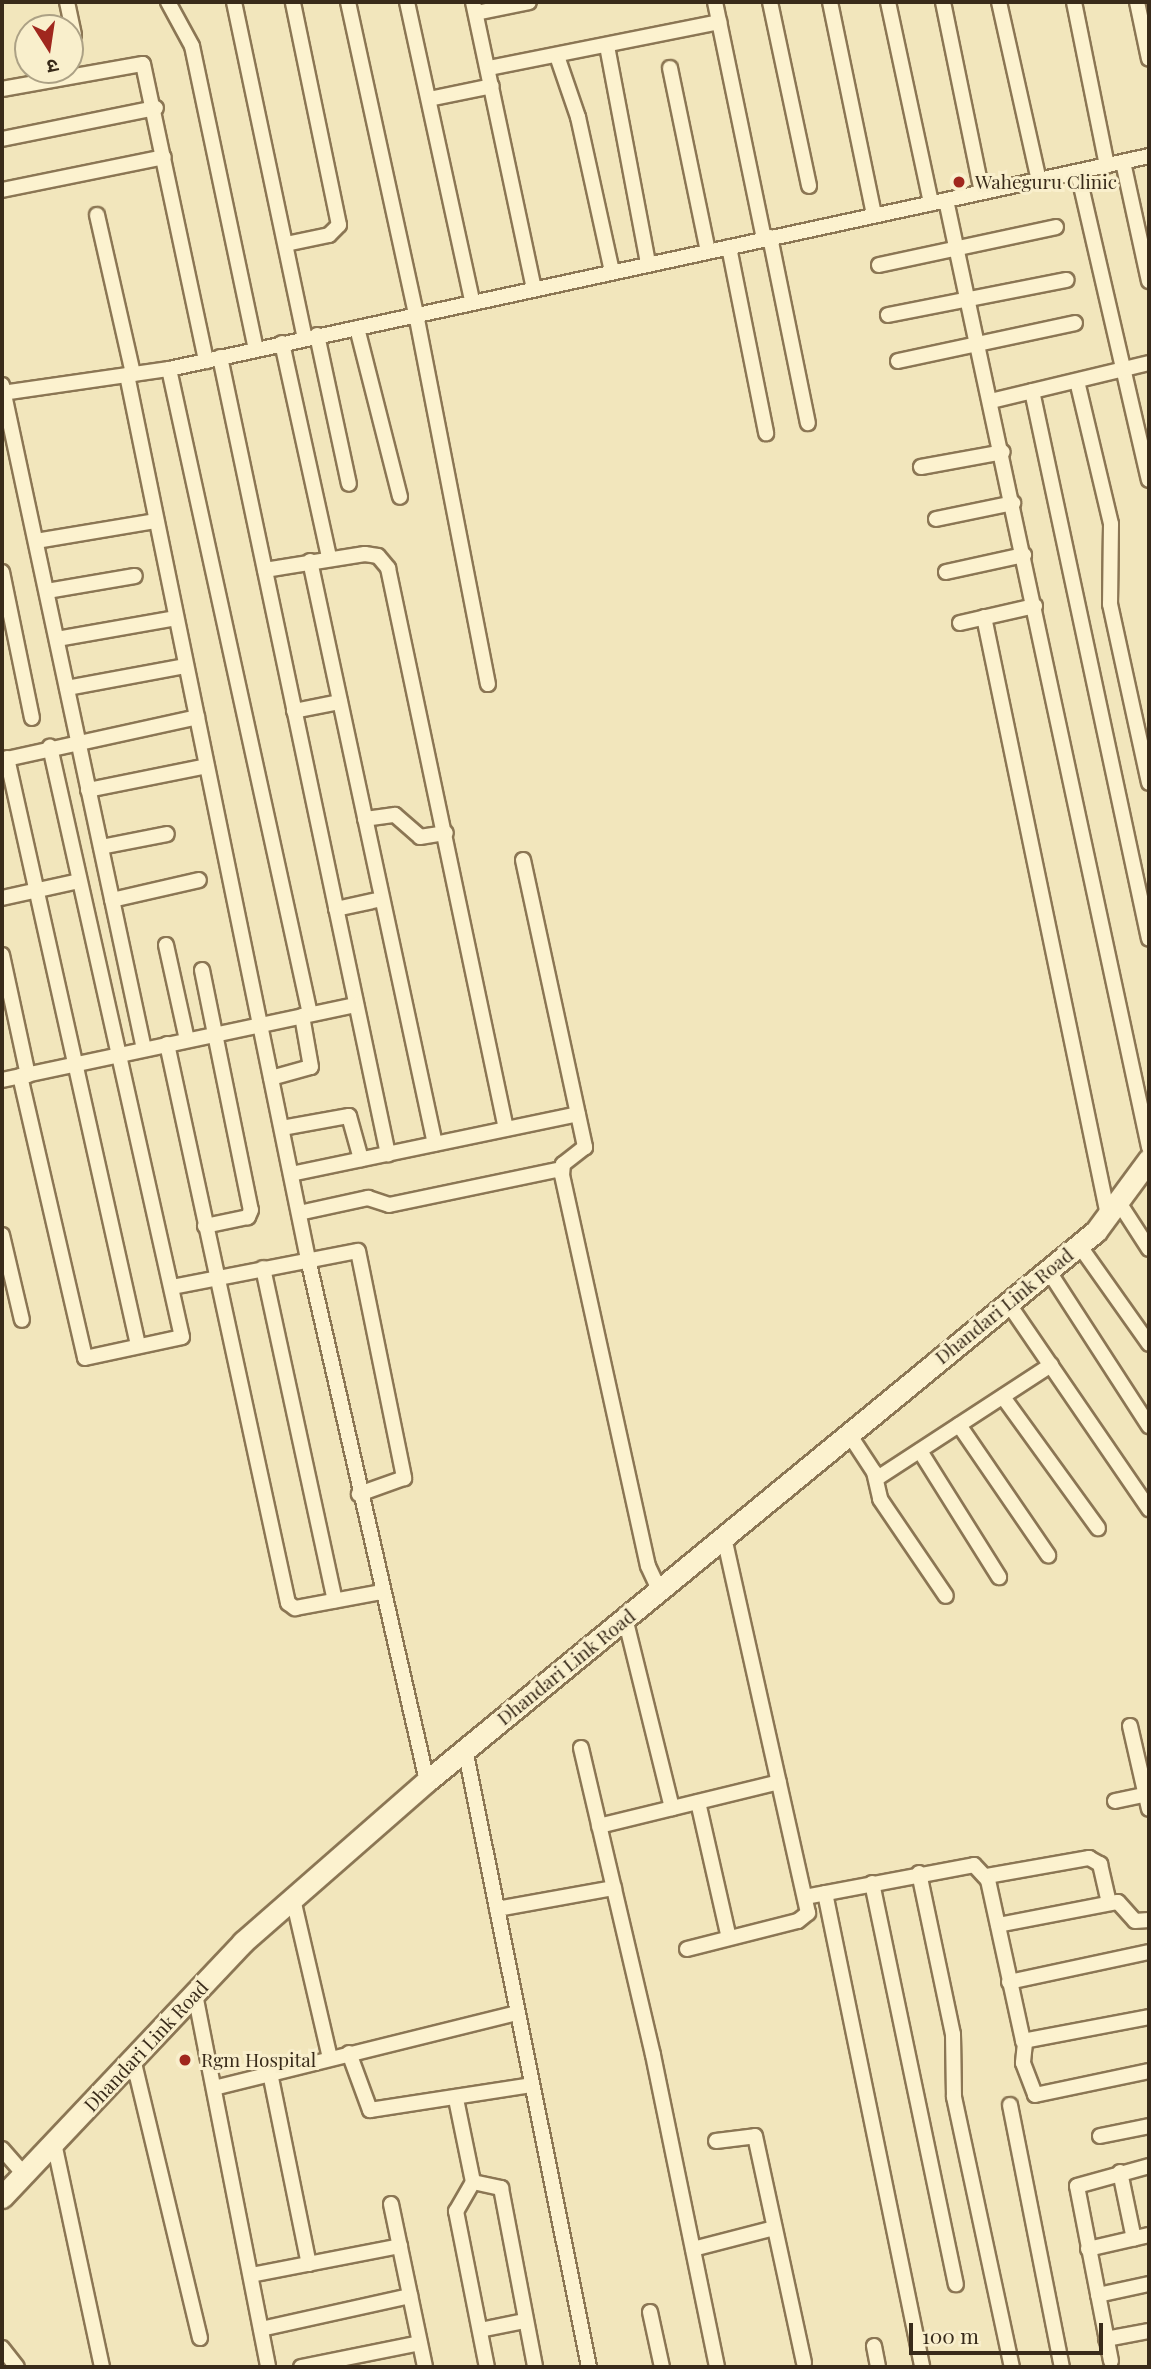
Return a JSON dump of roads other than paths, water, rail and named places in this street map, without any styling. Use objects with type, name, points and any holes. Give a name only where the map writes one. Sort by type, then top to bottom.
[{"type":"street","points":[[168,2],[192,46],[256,349]]},
{"type":"street","points":[[234,2],[286,244],[349,484]]},
{"type":"street","points":[[286,244],[329,235],[339,225],[293,2]]},
{"type":"street","points":[[348,2],[416,314],[488,684]]},
{"type":"street","points":[[407,2],[472,301]]},
{"type":"street","points":[[529,2],[474,7],[534,288]]},
{"type":"street","points":[[715,2],[808,423]]},
{"type":"street","points":[[770,2],[809,186]]},
{"type":"street","points":[[830,2],[874,214]]},
{"type":"street","points":[[888,2],[939,202],[957,248],[1003,452],[1149,1147]]},
{"type":"street","points":[[943,2],[982,192]]},
{"type":"street","points":[[999,2],[1039,181]]},
{"type":"street","points":[[1074,2],[1107,166]]},
{"type":"street","points":[[1137,2],[1149,59]]},
{"type":"street","points":[[489,68],[719,22]]},
{"type":"street","points":[[607,46],[648,264]]},
{"type":"street","points":[[557,56],[578,117],[612,271]]},
{"type":"street","points":[[2,89],[136,63],[147,72],[164,157],[265,570],[388,1154]]},
{"type":"street","points":[[670,68],[708,251]]},
{"type":"street","points":[[429,99],[492,86]]},
{"type":"street","points":[[2,139],[156,108]]},
{"type":"street","points":[[144,1049],[3,390],[169,369],[1149,156]]},
{"type":"street","points":[[2,190],[164,157]]},
{"type":"street","points":[[1123,162],[1149,281]]},
{"type":"street","points":[[1078,173],[1120,369],[1149,480]]},
{"type":"street","points":[[97,215],[130,374],[156,521],[299,1213],[381,1592],[427,1781]]},
{"type":"street","points":[[879,265],[1056,228]]},
{"type":"street","points":[[729,247],[766,433]]},
{"type":"street","points":[[887,315],[1067,280]]},
{"type":"street","points":[[898,361],[1075,324]]},
{"type":"street","points":[[358,328],[400,497]]},
{"type":"street","points":[[282,343],[329,557]]},
{"type":"street","points":[[991,401],[1149,363]]},
{"type":"street","points":[[169,369],[306,1015],[311,1067],[271,1078]]},
{"type":"street","points":[[1077,381],[1111,524],[1111,604],[1149,783]]},
{"type":"street","points":[[1032,391],[1149,939]]},
{"type":"street","points":[[921,467],[1003,452]]},
{"type":"street","points":[[936,519],[1013,503]]},
{"type":"street","points":[[36,541],[156,521]]},
{"type":"street","points":[[946,572],[1024,555]]},
{"type":"street","points":[[265,570],[329,557],[378,556],[388,568],[446,833],[506,1129]]},
{"type":"street","points":[[310,561],[435,1144]]},
{"type":"street","points":[[2,572],[32,718]]},
{"type":"street","points":[[47,591],[135,576]]},
{"type":"street","points":[[960,623],[1035,606]]},
{"type":"street","points":[[984,617],[1113,1208],[1149,1249]]},
{"type":"street","points":[[57,639],[176,618]]},
{"type":"street","points":[[67,688],[186,666]]},
{"type":"street","points":[[294,711],[340,702]]},
{"type":"street","points":[[138,1345],[72,1065],[37,890],[4,759],[197,717]]},
{"type":"street","points":[[2,954],[24,1075],[85,1358],[182,1337],[50,747]]},
{"type":"street","points":[[88,790],[207,766]]},
{"type":"street","points":[[365,819],[395,815],[420,837],[446,833]]},
{"type":"street","points":[[100,847],[167,834]]},
{"type":"street","points":[[299,1213],[368,1198],[389,1205],[561,1169],[584,1151],[523,860]]},
{"type":"street","points":[[112,900],[199,880]]},
{"type":"street","points":[[2,898],[79,881]]},
{"type":"street","points":[[336,909],[382,899]]},
{"type":"street","points":[[166,945],[187,1040]]},
{"type":"street","points":[[202,970],[251,1210],[248,1217],[205,1226]]},
{"type":"street","points":[[2,1080],[356,1004]]},
{"type":"street","points":[[167,1044],[288,1603],[295,1608],[381,1592]]},
{"type":"street","points":[[291,1174],[578,1114]]},
{"type":"street","points":[[282,1128],[349,1116],[361,1159]]},
{"type":"street","name":"Dhandari Link Road","points":[[2,2197],[195,1994],[293,1899],[465,1749],[1079,1245],[1113,1208],[1149,1159]]},
{"type":"street","points":[[561,1169],[648,1566],[659,1590]]},
{"type":"street","points":[[2,1235],[22,1320]]},
{"type":"street","points":[[1079,1245],[1149,1344]]},
{"type":"street","points":[[172,1287],[358,1251],[404,1478],[359,1494]]},
{"type":"street","points":[[263,1268],[335,1600]]},
{"type":"street","points":[[1048,1270],[1149,1426]]},
{"type":"street","points":[[1008,1303],[1149,1508]]},
{"type":"street","points":[[876,1479],[1051,1365]]},
{"type":"street","points":[[1003,1396],[1098,1528]]},
{"type":"street","points":[[959,1425],[1048,1555]]},
{"type":"street","points":[[849,1434],[876,1479],[880,1499],[946,1596]]},
{"type":"street","points":[[920,1451],[999,1577]]},
{"type":"street","points":[[687,1949],[806,1918],[805,1897],[724,1537]]},
{"type":"street","points":[[625,1618],[672,1808]]},
{"type":"street","points":[[1115,1801],[1148,1799],[1130,1726]]},
{"type":"street","points":[[581,1748],[614,1888],[717,2367]]},
{"type":"street","points":[[465,1749],[589,2367]]},
{"type":"street","points":[[599,1826],[779,1782]]},
{"type":"street","points":[[698,1802],[729,1938]]},
{"type":"street","points":[[987,1876],[1089,1858],[1100,1864],[1109,1903]]},
{"type":"street","points":[[805,1897],[964,1864],[979,1867],[987,1876],[1025,2043],[1023,2063],[1035,2095],[1149,2070]]},
{"type":"street","points":[[919,1873],[953,2034],[954,2097],[1012,2367]]},
{"type":"street","points":[[872,1883],[956,2284]]},
{"type":"street","points":[[497,1909],[614,1888]]},
{"type":"street","points":[[825,1893],[922,2367]]},
{"type":"street","points":[[293,1899],[330,2058]]},
{"type":"street","points":[[998,1926],[1109,1903],[1123,1905],[1135,1921],[1149,1920]]},
{"type":"street","points":[[1009,1982],[1149,1952]]},
{"type":"street","points":[[195,1994],[268,2367]]},
{"type":"street","points":[[214,2088],[517,2013]]},
{"type":"street","points":[[1025,2043],[1149,2017]]},
{"type":"street","points":[[349,2053],[370,2110],[456,2099],[531,2084]]},
{"type":"street","points":[[133,2059],[200,2338]]},
{"type":"street","points":[[270,2073],[309,2264]]},
{"type":"street","points":[[456,2099],[473,2182],[456,2211],[487,2367]]},
{"type":"street","points":[[1010,2105],[1062,2367]]},
{"type":"street","points":[[1100,2136],[1149,2126]]},
{"type":"street","points":[[716,2141],[755,2136],[804,2363]]},
{"type":"street","points":[[54,2143],[102,2367]]},
{"type":"street","points":[[2,2149],[25,2175]]},
{"type":"street","points":[[1111,2361],[1077,2186],[1149,2166]]},
{"type":"street","points":[[1120,2172],[1134,2239]]},
{"type":"street","points":[[473,2182],[501,2188],[536,2367]]},
{"type":"street","points":[[391,2204],[425,2367]]},
{"type":"street","points":[[693,2249],[774,2228]]},
{"type":"street","points":[[1088,2249],[1149,2235]]},
{"type":"street","points":[[251,2275],[400,2246]]},
{"type":"street","points":[[1098,2295],[1149,2284]]},
{"type":"street","points":[[261,2329],[410,2296]]},
{"type":"street","points":[[650,2312],[662,2367]]},
{"type":"street","points":[[480,2330],[526,2321]]},
{"type":"street","points":[[1107,2339],[1149,2331]]},
{"type":"street","points":[[301,2367],[420,2343]]},
{"type":"street","points":[[874,2346],[878,2367]]},
{"type":"street","points":[[2,2348],[17,2367]]},
{"type":"place","name":"Waheguru Clinic","points":[[959,182]]},
{"type":"place","name":"Rgm Hospital","points":[[185,2060]]}]
